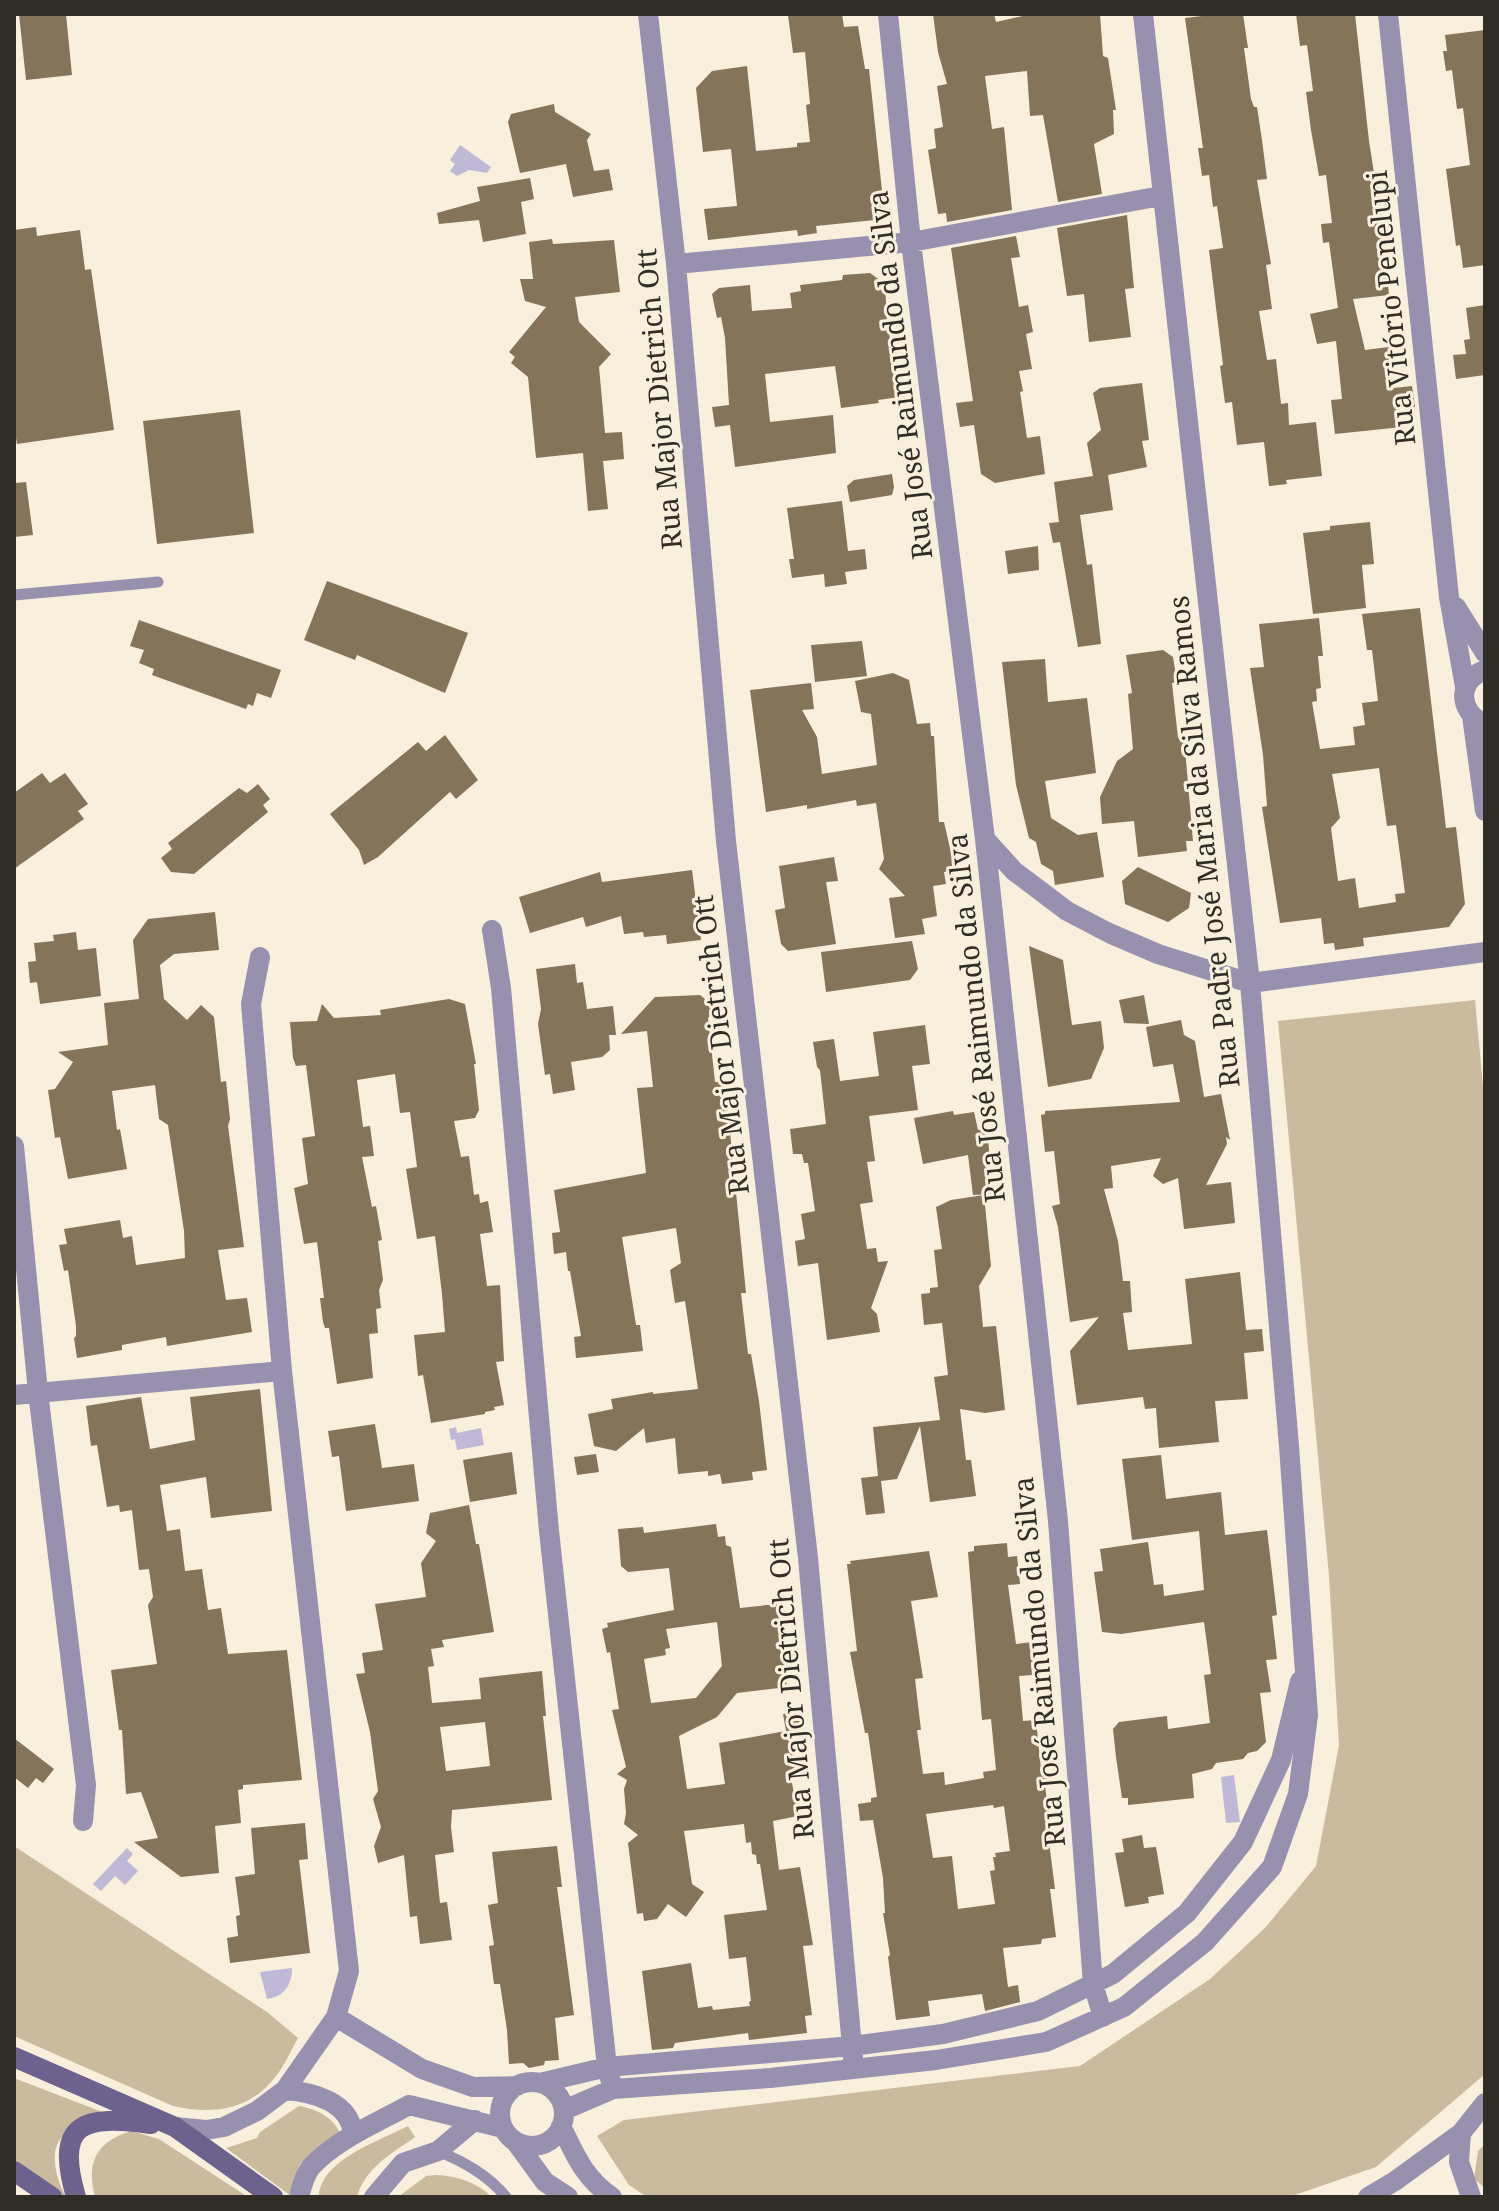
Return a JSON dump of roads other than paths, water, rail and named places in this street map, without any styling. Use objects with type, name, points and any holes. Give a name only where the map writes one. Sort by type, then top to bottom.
[{"type":"main road","points":[[14,2057],[175,2127],[273,2197]]},
{"type":"main road","points":[[76,2197],[67,2155],[74,2133],[88,2122],[112,2119],[175,2127]]},
{"type":"main road","points":[[14,2171],[52,2197]]},
{"type":"street","name":"Rua Major Dietrich Ott","points":[[648,14],[676,264],[726,841],[808,1558],[854,2069]]},
{"type":"street","name":"Rua José Raimundo da Silva","points":[[888,14],[911,242],[985,839],[1058,1521],[1093,1984],[1103,2017]]},
{"type":"street","name":"Rua Padre José Maria da Silva Ramos","points":[[562,2118],[613,2089],[770,2078],[936,2060],[1046,2042],[1103,2017],[1124,2007],[1205,1942],[1272,1867],[1298,1794],[1308,1715],[1250,983],[1143,14]]},
{"type":"street","name":"Rua Vitório Penelupi","points":[[1388,14],[1449,597],[1465,687],[1464,703],[1478,720],[1485,811]]},
{"type":"street","points":[[676,264],[911,242],[1161,196]]},
{"type":"street","points":[[1449,597],[1485,653]]},
{"type":"street","points":[[1465,687],[1474,675],[1485,670]]},
{"type":"street","points":[[985,839],[1014,871],[1067,911],[1158,954],[1250,983],[1485,952]]},
{"type":"street","points":[[492,930],[501,988],[549,1531],[607,2067],[613,2089]]},
{"type":"street","points":[[175,2127],[206,2130],[233,2124],[285,2090],[336,2017],[349,1971],[282,1371],[251,1004],[260,957]]},
{"type":"street","points":[[14,1146],[38,1392],[86,1785],[83,1821]]},
{"type":"street","points":[[14,1395],[282,1371]]},
{"type":"street","points":[[336,2017],[422,2069],[473,2087],[540,2083],[607,2067],[852,2046],[943,2034],[1038,2011],[1113,1974],[1187,1913],[1243,1842],[1281,1760],[1304,1666]]},
{"type":"street","points":[[540,2083],[556,2093],[581,2168],[612,2197]]},
{"type":"street","points":[[517,2086],[503,2100],[500,2110],[509,2135],[545,2182],[568,2197]]},
{"type":"street","points":[[285,2090],[307,2092],[328,2101],[353,2122],[353,2135]]},
{"type":"street","points":[[1368,2197],[1461,2133],[1485,2103]]},
{"type":"street","points":[[299,2197],[304,2177],[312,2166],[353,2135],[409,2105],[475,2120],[525,2145],[547,2142],[562,2118]]},
{"type":"street","points":[[374,2197],[403,2163],[438,2151],[475,2120]]},
{"type":"street","points":[[1461,2133],[1459,2162],[1471,2197]]},
{"type":"lane","points":[[14,595],[158,582]]},
{"type":"lane","points":[[438,2151],[465,2163],[487,2178],[506,2197]]}]
